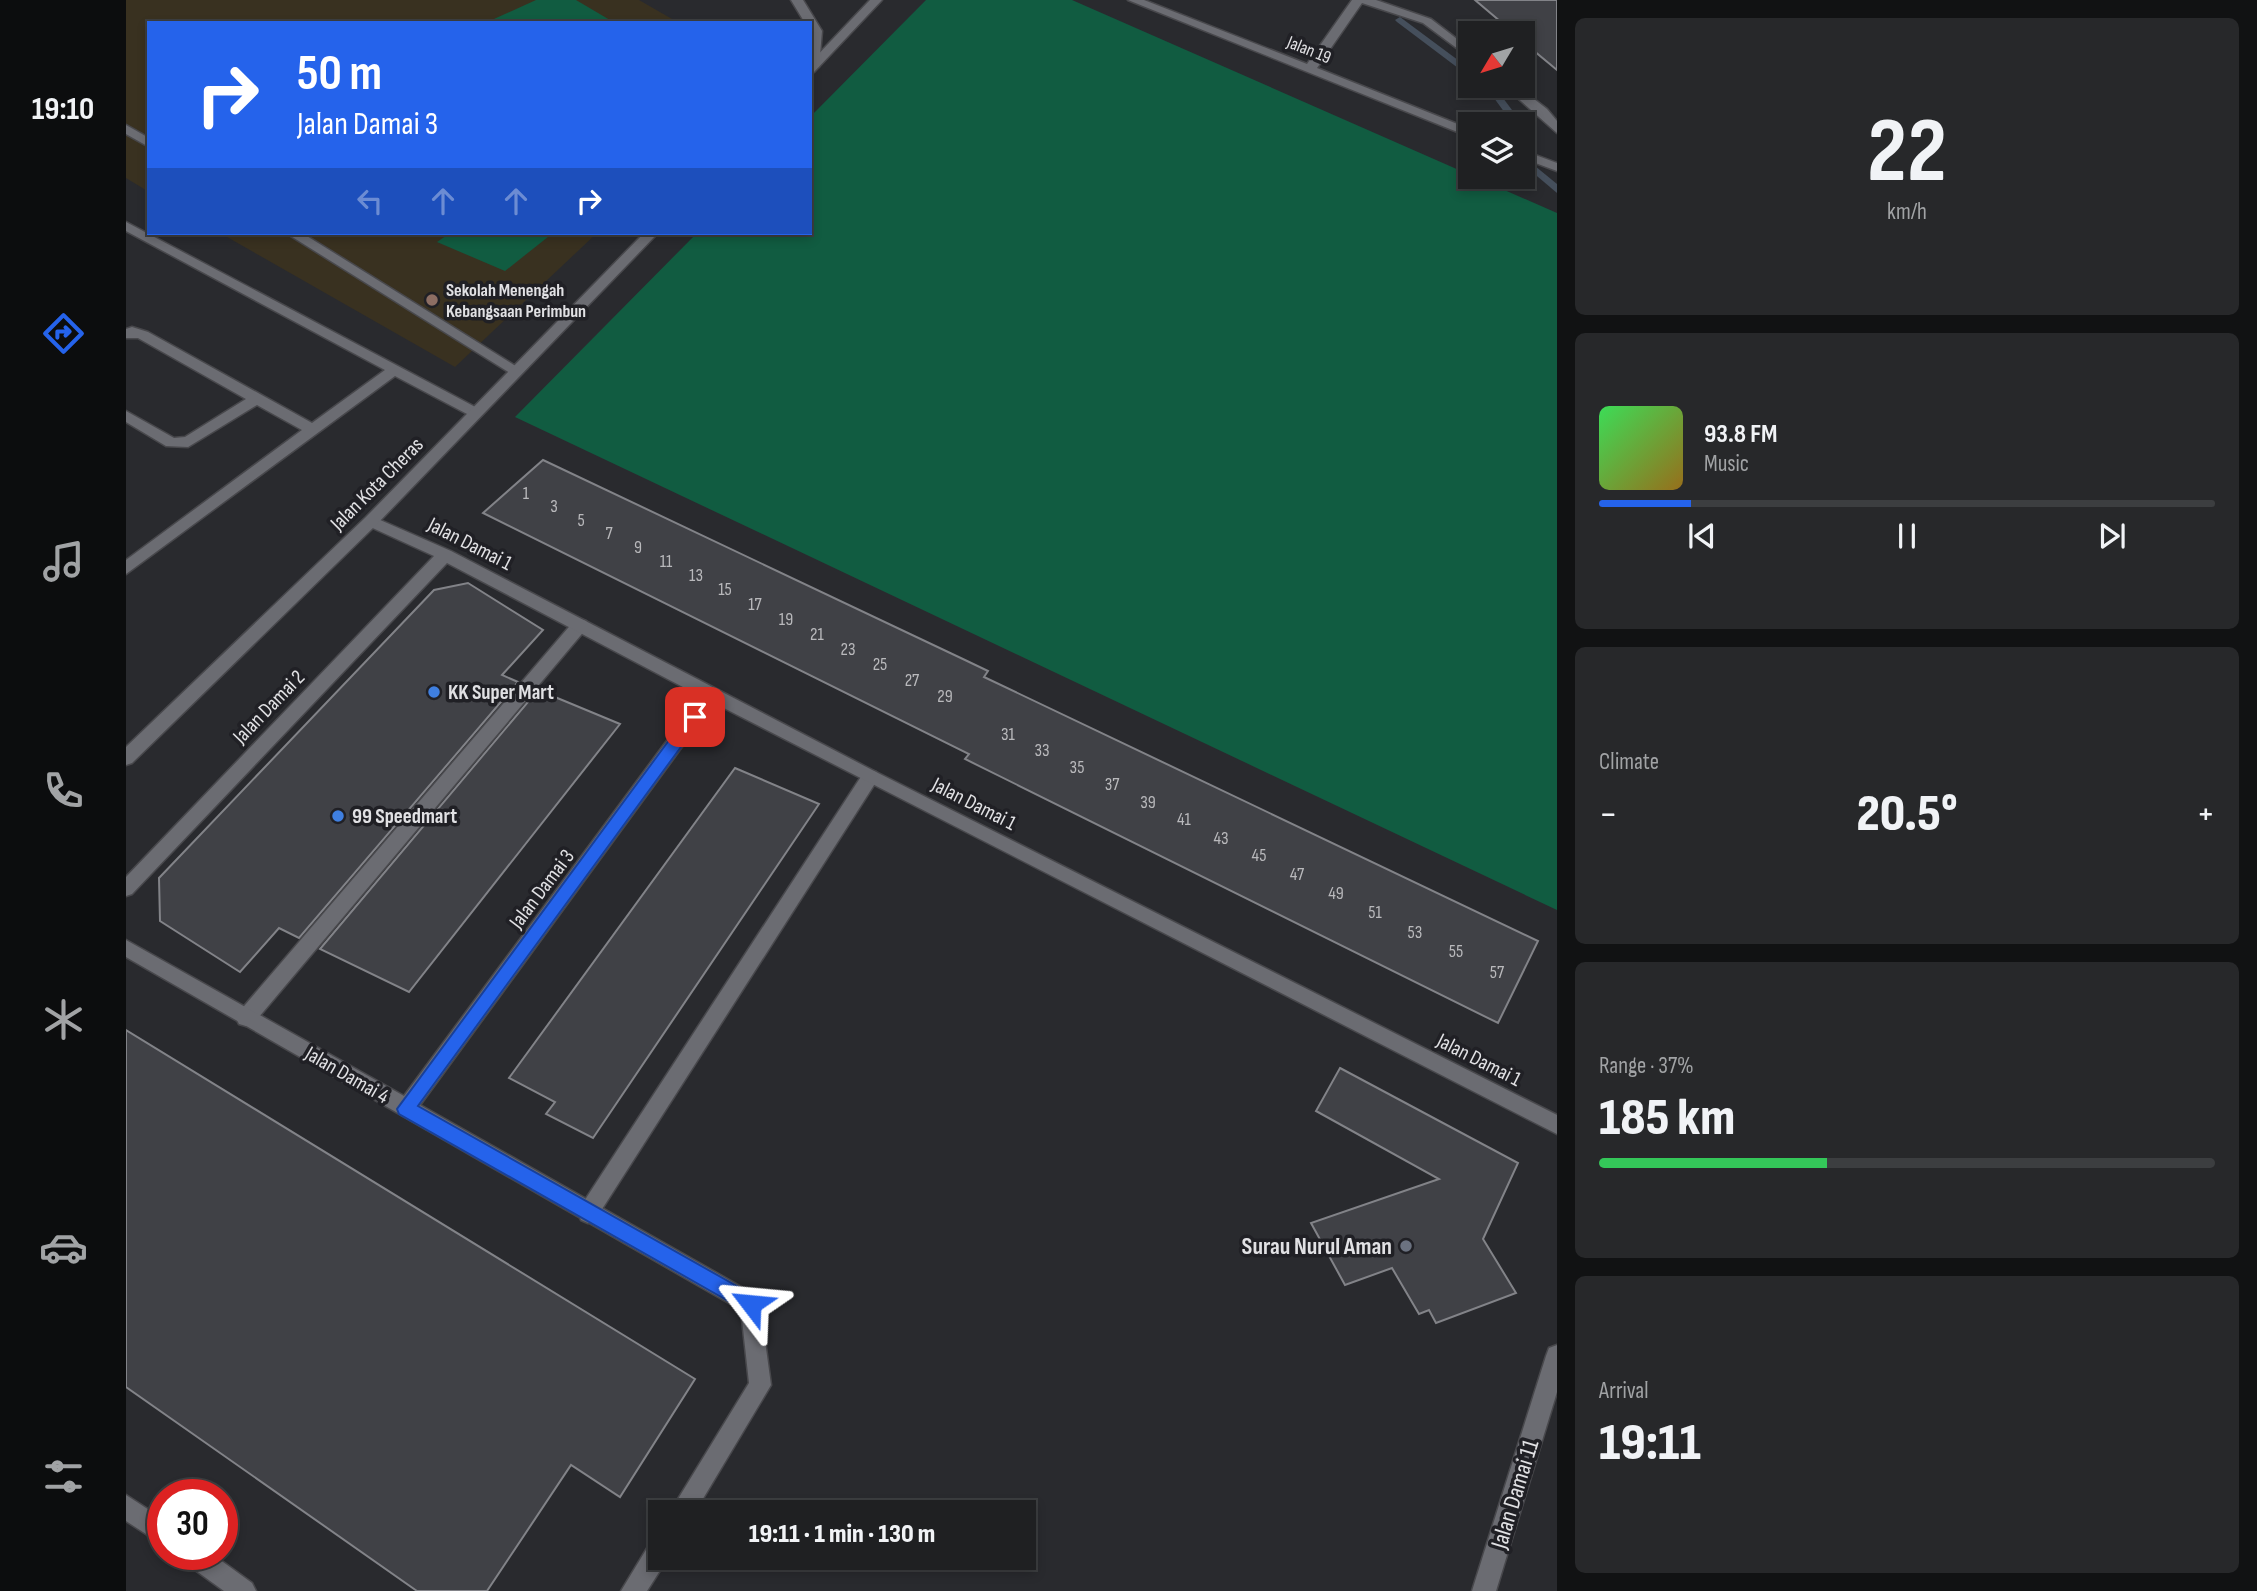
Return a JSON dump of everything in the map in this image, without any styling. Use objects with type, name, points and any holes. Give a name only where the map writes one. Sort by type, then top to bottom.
[{"type":"street","points":[[797,0],[810,21]]},
{"type":"street","points":[[812,67],[876,0]]},
{"type":"street","name":"Jalan 19","points":[[1134,0],[1458,128]]},
{"type":"street","points":[[1310,69],[1358,0]]},
{"type":"street","points":[[1365,0],[1427,20],[1458,45]]},
{"type":"street","points":[[812,24],[816,31],[812,67]]},
{"type":"street","points":[[1525,98],[1543,112],[1557,129]]},
{"type":"street","points":[[126,129],[147,142]]},
{"type":"street","points":[[1535,159],[1557,167]]},
{"type":"street","points":[[126,226],[474,412]]},
{"type":"street","points":[[296,235],[515,370]]},
{"type":"street","name":"Jalan Kota Cheras","points":[[126,758],[371,521],[474,412],[649,235]]},
{"type":"street","points":[[126,334],[132,331],[143,335],[311,429]]},
{"type":"street","points":[[126,568],[394,370]]},
{"type":"street","points":[[126,416],[171,443],[188,442],[200,438],[257,398]]},
{"type":"street","name":"Jalan Damai 1","points":[[371,521],[445,555],[870,777],[1557,1125]]},
{"type":"street","name":"Jalan Damai 2","points":[[126,889],[445,555]]},
{"type":"street","points":[[246,1018],[580,625]]},
{"type":"street","name":"Jalan Damai 3","points":[[406,1109],[711,695]]},
{"type":"street","points":[[588,1213],[870,777]]},
{"type":"street","name":"Jalan Damai 4","points":[[126,948],[751,1304],[760,1385],[689,1500]]},
{"type":"street","name":"Jalan Damai 11","points":[[1485,1591],[1557,1356]]},
{"type":"street","points":[[126,1507],[147,1522]]},
{"type":"street","points":[[634,1591],[648,1568]]},
{"type":"street","points":[[214,1570],[244,1591]]},
{"type":"shaded area","points":[[126,0],[639,0],[676,21],[147,21],[147,191],[126,178]]},
{"type":"shaded area","name":"Sekolah Menengah Kebangsaan Perimbun","points":[[224,235],[595,235],[455,367]]},
{"type":"green space","points":[[536,0],[576,0],[612,21],[489,21]]},
{"type":"green space","points":[[926,0],[1072,0],[1458,170],[1458,189],[1502,189],[1557,213],[1557,910],[515,417],[695,235],[812,235],[812,115]]},
{"type":"green space","points":[[447,235],[550,235],[505,271],[437,242]]},
{"type":"building","points":[[1475,0],[1557,0],[1557,70],[1535,52],[1535,21],[1500,21]]},
{"type":"building","points":[[543,460],[988,671],[984,677],[1538,941],[1498,1023],[965,759],[969,754],[483,513]]},
{"type":"building","points":[[468,583],[543,630],[502,675],[518,682],[299,938],[279,928],[240,972],[160,921],[159,878],[434,590]]},
{"type":"building","points":[[538,690],[620,724],[409,992],[320,949]]},
{"type":"building","points":[[735,768],[819,804],[593,1138],[546,1114],[555,1102],[509,1078]]},
{"type":"building","points":[[126,1030],[695,1379],[620,1497],[571,1465],[487,1591],[417,1591],[126,1387]]},
{"type":"building","points":[[1340,1068],[1518,1163],[1483,1239],[1516,1293],[1436,1323],[1429,1310],[1419,1314],[1392,1268],[1345,1285],[1311,1223],[1439,1179],[1316,1111]]},
{"type":"waterway","points":[[1400,20],[1458,65]]},
{"type":"waterway","points":[[1498,98],[1509,112]]},
{"type":"waterway","points":[[1535,169],[1557,190]]},
{"type":"place","name":"Sekolah Menengah Kebangsaan Perimbun","points":[[432,300]]},
{"type":"place","name":"KK Super Mart","points":[[434,692]]},
{"type":"place","name":"99 Speedmart","points":[[338,816]]},
{"type":"place","name":"Surau Nurul Aman","points":[[1406,1246]]},
{"type":"route","points":[[695,717],[406,1109],[751,1304]]}]
